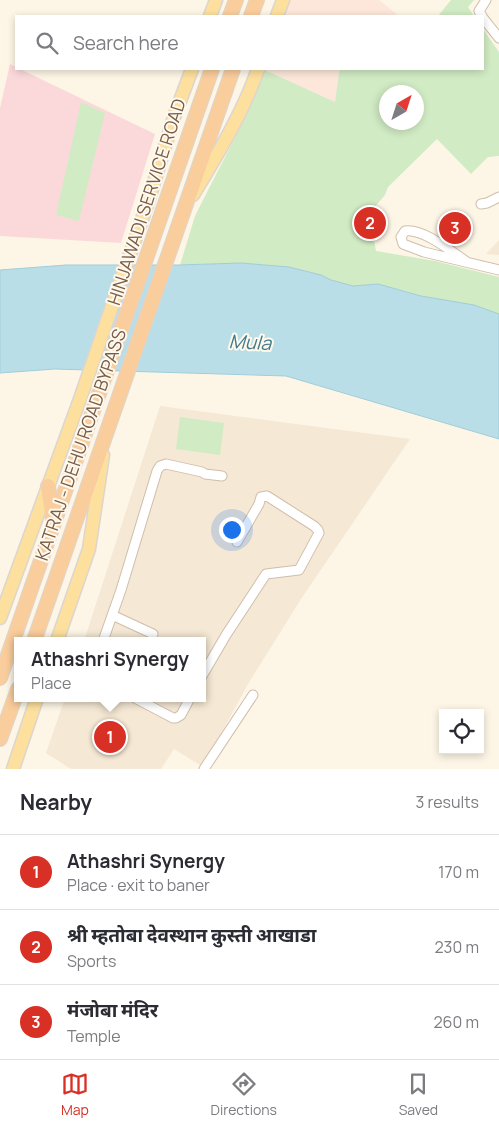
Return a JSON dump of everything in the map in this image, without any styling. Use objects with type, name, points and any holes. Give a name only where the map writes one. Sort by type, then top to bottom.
[{"type":"highway","points":[[230,15],[236,0]]},
{"type":"highway","points":[[252,15],[257,0]]},
{"type":"highway","name":"KATRAJ - DEHU ROAD BYPASS","points":[[14,637],[212,70]]},
{"type":"highway","name":"KATRAJ - DEHU ROAD BYPASS","points":[[35,637],[233,70]]},
{"type":"highway","points":[[48,486],[54,523]]},
{"type":"highway","name":"KATRAJ - DEHU ROAD BYPASS","points":[[0,678],[14,638]]},
{"type":"highway","points":[[0,739],[14,700]]},
{"type":"main road","points":[[210,15],[216,0]]},
{"type":"main road","points":[[277,15],[283,0]]},
{"type":"main road","name":"HINJAWADI SERVICE ROAD","points":[[0,618],[80,399],[147,205],[174,117],[192,70]]},
{"type":"main road","points":[[183,215],[220,150],[242,107],[258,70]]},
{"type":"main road","points":[[58,637],[89,548],[105,435]]},
{"type":"main road","points":[[13,769],[36,702]]},
{"type":"street","points":[[481,15],[479,11],[486,0]]},
{"type":"street","points":[[484,19],[499,38]]},
{"type":"street","points":[[481,204],[499,197]]},
{"type":"street","points":[[467,262],[423,234],[412,230],[405,231],[402,237],[403,244],[424,252],[499,270]]},
{"type":"street","points":[[104,637],[160,466],[166,464],[205,474],[222,476]]},
{"type":"street","points":[[206,669],[266,574],[299,570],[320,533],[314,526],[267,496],[260,497],[259,504],[237,542]]},
{"type":"street","points":[[112,615],[153,634]]},
{"type":"street","points":[[204,769],[253,694]]},
{"type":"street","points":[[142,702],[172,718],[181,715],[188,702]]},
{"type":"shaded area","points":[[289,0],[379,0],[398,15],[284,15]]},
{"type":"shaded area","points":[[10,64],[15,66],[15,70],[22,70],[155,134],[121,243],[0,236],[0,108]]},
{"type":"shaded area","points":[[265,70],[340,70],[335,102]]},
{"type":"shaded area","points":[[499,240],[499,255],[486,254]]},
{"type":"shaded area","points":[[160,406],[410,439],[301,599],[248,684],[203,767],[174,749],[161,769],[71,769],[46,753],[64,702],[206,702],[206,637],[85,637]]},
{"type":"green space","points":[[451,0],[474,0],[468,7],[473,15],[439,15]]},
{"type":"green space","points":[[484,30],[499,52],[499,156],[488,157],[471,174],[437,139],[388,187],[385,195],[374,208],[361,211],[353,221],[355,232],[367,240],[374,240],[376,251],[435,261],[499,277],[499,314],[378,284],[353,286],[289,267],[241,263],[180,265],[195,216],[240,128],[265,70],[335,102],[340,70],[484,70]]},
{"type":"green space","points":[[81,102],[105,113],[79,221],[56,215]]},
{"type":"green space","points":[[370,209],[380,213],[384,223],[380,233],[370,237],[360,233],[356,223],[360,213]]},
{"type":"green space","points":[[180,417],[224,423],[220,455],[176,449]]},
{"type":"water","name":"Mula","points":[[241,263],[289,267],[353,286],[378,284],[421,296],[474,305],[499,314],[499,439],[286,376],[55,369],[0,373],[0,270],[66,265]]},
{"type":"place","name":"श्री म्हतोबा देवस्थान कुस्ती आखाडा","points":[[370,223]]},
{"type":"place","name":"मंजोबा मंदिर","points":[[455,228]]},
{"type":"place","name":"Athashri Synergy","points":[[110,737]]}]
